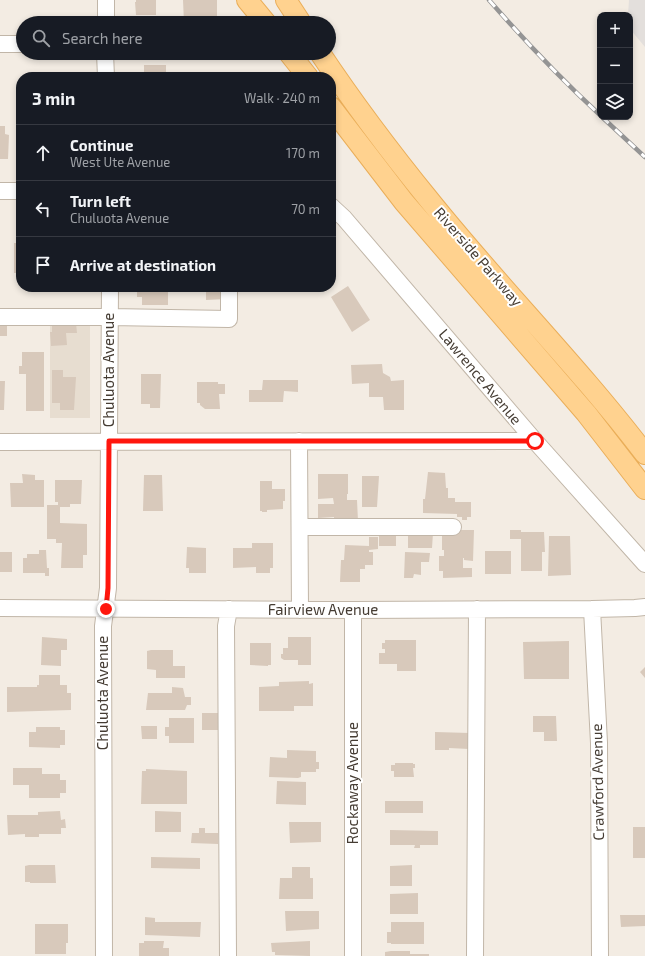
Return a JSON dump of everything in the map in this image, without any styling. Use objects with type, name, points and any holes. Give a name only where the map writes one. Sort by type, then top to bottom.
[{"type":"main road","points":[[248,0],[261,16]]},
{"type":"main road","points":[[260,0],[270,16]]},
{"type":"main road","points":[[286,0],[296,16]]},
{"type":"main road","points":[[295,60],[305,72]]},
{"type":"main road","points":[[298,60],[306,72]]},
{"type":"main road","name":"Riverside Parkway","points":[[325,60],[333,72]]},
{"type":"main road","name":"Riverside Parkway","points":[[336,76],[362,113],[430,202],[592,388],[645,454]]},
{"type":"main road","name":"Riverside Parkway","points":[[336,114],[404,202],[586,413],[645,489]]},
{"type":"street","points":[[106,0],[106,16]]},
{"type":"street","points":[[0,44],[16,44]]},
{"type":"street","points":[[105,60],[106,72]]},
{"type":"street","points":[[0,191],[16,191]]},
{"type":"street","name":"Lawrence Avenue","points":[[336,211],[344,218],[535,441],[645,564]]},
{"type":"street","name":"Chuluota Avenue","points":[[104,956],[103,626],[108,588],[110,292]]},
{"type":"street","points":[[0,317],[229,319],[229,292]]},
{"type":"street","points":[[299,441],[300,610]]},
{"type":"street","points":[[0,442],[535,441]]},
{"type":"street","points":[[300,527],[453,527]]},
{"type":"street","name":"Fairview Avenue","points":[[0,608],[477,610],[645,607]]},
{"type":"street","points":[[228,956],[226,626],[229,609]]},
{"type":"street","name":"Crawford Avenue","points":[[592,609],[599,743],[600,956]]},
{"type":"street","name":"Rockaway Avenue","points":[[353,610],[353,956]]},
{"type":"street","points":[[475,956],[477,610]]},
{"type":"shaded area","points":[[629,0],[645,0],[645,47],[633,33],[633,12],[628,12]]},
{"type":"shaded area","points":[[50,323],[90,323],[90,418],[50,418]]},
{"type":"building","points":[[136,0],[156,0],[156,15],[136,15]]},
{"type":"building","points":[[183,0],[217,0],[217,16],[184,16]]},
{"type":"building","points":[[144,65],[166,65],[166,72],[144,72]]},
{"type":"building","points":[[0,126],[5,126],[5,134],[9,135],[8,159],[0,159]]},
{"type":"building","points":[[14,243],[16,243],[16,273],[14,273]]},
{"type":"building","points":[[348,286],[370,320],[352,332],[331,297]]},
{"type":"building","points":[[137,292],[168,292],[168,305],[142,305],[142,297],[137,297]]},
{"type":"building","points":[[206,292],[226,292],[226,299],[206,300]]},
{"type":"building","points":[[76,323],[77,333],[66,333],[67,345],[51,346],[50,332],[52,332],[52,325]]},
{"type":"building","points":[[0,324],[7,324],[7,336],[0,336]]},
{"type":"building","points":[[22,352],[44,352],[44,411],[26,411],[26,374],[19,374],[19,366],[22,366]]},
{"type":"building","points":[[382,364],[383,373],[390,377],[391,381],[404,380],[404,410],[384,410],[383,397],[369,397],[369,383],[352,384],[351,365]]},
{"type":"building","points":[[52,370],[63,370],[63,377],[76,377],[74,410],[60,410],[60,403],[52,403]]},
{"type":"building","points":[[141,374],[161,374],[160,408],[150,408],[150,404],[141,404]]},
{"type":"building","points":[[263,380],[298,380],[298,392],[284,391],[283,402],[249,402],[249,390],[262,390]]},
{"type":"building","points":[[0,381],[5,381],[4,410],[0,410]]},
{"type":"building","points":[[197,382],[218,382],[218,384],[225,384],[225,394],[219,394],[220,409],[205,409],[200,405],[200,403],[197,403]]},
{"type":"building","points":[[428,472],[445,473],[448,498],[455,498],[455,502],[471,502],[471,517],[467,517],[467,520],[462,520],[462,517],[457,517],[457,514],[423,513],[423,499],[425,499]]},
{"type":"building","points":[[22,474],[35,475],[35,480],[44,480],[44,507],[11,507],[10,483],[23,483]]},
{"type":"building","points":[[318,474],[348,474],[347,500],[357,500],[358,521],[334,521],[334,517],[318,518],[318,504],[334,504],[333,498],[318,499]]},
{"type":"building","points":[[144,475],[162,475],[163,511],[143,511]]},
{"type":"building","points":[[362,476],[379,476],[377,507],[362,507]]},
{"type":"building","points":[[55,480],[82,480],[81,504],[70,504],[70,507],[60,507],[60,523],[87,524],[87,555],[83,555],[83,568],[61,568],[62,543],[56,543],[56,539],[47,539],[47,505],[58,505],[58,502],[55,502]]},
{"type":"building","points":[[260,481],[272,481],[272,489],[285,489],[283,509],[267,510],[267,512],[260,511]]},
{"type":"building","points":[[379,530],[396,530],[396,546],[379,546]]},
{"type":"building","points":[[442,530],[474,530],[473,561],[464,560],[463,558],[463,568],[472,568],[472,577],[443,578],[443,571],[439,571],[439,556],[444,556],[444,550],[442,550]]},
{"type":"building","points":[[510,530],[521,530],[521,532],[544,532],[545,552],[542,552],[542,571],[521,571],[521,539],[510,539]]},
{"type":"building","points":[[408,533],[433,533],[432,548],[408,548]]},
{"type":"building","points":[[549,536],[570,536],[571,575],[548,576]]},
{"type":"building","points":[[369,537],[378,537],[378,549],[369,550],[369,552],[373,552],[373,565],[365,565],[365,569],[360,569],[360,582],[340,582],[341,560],[344,560],[345,545],[369,546]]},
{"type":"building","points":[[252,543],[273,543],[273,568],[270,568],[270,573],[256,573],[256,567],[233,568],[233,548],[252,548]]},
{"type":"building","points":[[187,547],[206,548],[206,573],[189,573],[189,568],[186,568]]},
{"type":"building","points":[[39,550],[46,550],[49,576],[45,576],[45,573],[23,573],[23,558],[27,558],[27,554],[39,554]]},
{"type":"building","points":[[485,551],[511,551],[511,574],[485,574]]},
{"type":"building","points":[[0,552],[12,552],[12,572],[0,572]]},
{"type":"building","points":[[405,552],[430,553],[429,562],[421,562],[421,575],[414,574],[413,578],[404,578]]},
{"type":"building","points":[[42,637],[67,639],[67,650],[61,650],[61,666],[41,665]]},
{"type":"building","points":[[288,637],[311,637],[311,665],[298,665],[298,660],[284,660],[281,658],[283,648],[288,648]]},
{"type":"building","points":[[385,640],[416,640],[416,671],[397,671],[397,664],[379,664],[379,653],[385,653],[385,649],[382,649],[382,643],[385,643]]},
{"type":"building","points":[[569,641],[569,679],[524,679],[523,642]]},
{"type":"building","points":[[250,643],[271,643],[271,665],[250,665]]},
{"type":"building","points":[[173,650],[173,666],[185,666],[185,678],[156,678],[156,670],[147,669],[147,651]]},
{"type":"building","points":[[645,667],[645,678],[640,672]]},
{"type":"building","points":[[39,675],[60,675],[60,685],[67,685],[67,693],[71,693],[71,710],[7,712],[7,687],[37,687],[37,685],[39,685]]},
{"type":"building","points":[[309,681],[309,684],[313,683],[313,706],[294,706],[294,711],[259,711],[259,687],[279,686],[279,682]]},
{"type":"building","points":[[172,687],[183,688],[185,697],[191,697],[191,705],[187,705],[185,710],[146,710],[148,693],[172,693]]},
{"type":"building","points":[[202,713],[219,713],[219,730],[202,730]]},
{"type":"building","points":[[533,716],[556,716],[557,741],[544,741],[544,732],[533,732]]},
{"type":"building","points":[[169,718],[194,718],[194,743],[169,743],[169,736],[165,736],[165,727],[169,727]]},
{"type":"building","points":[[141,726],[157,726],[157,739],[142,739]]},
{"type":"building","points":[[36,727],[60,727],[60,730],[65,730],[65,745],[60,745],[60,748],[29,747],[29,732],[36,732]]},
{"type":"building","points":[[435,732],[470,733],[469,749],[449,748],[449,750],[435,750]]},
{"type":"building","points":[[287,750],[316,751],[316,762],[319,762],[319,769],[316,769],[316,772],[301,772],[301,777],[298,778],[269,777],[270,757],[287,758]]},
{"type":"building","points":[[395,763],[415,764],[415,768],[413,768],[414,777],[394,777],[394,771],[391,771],[391,765],[395,765]]},
{"type":"building","points":[[13,768],[42,768],[42,774],[60,774],[60,780],[66,780],[66,793],[60,793],[60,798],[29,798],[29,785],[13,785]]},
{"type":"building","points":[[146,769],[187,771],[187,804],[141,804],[142,771],[146,771]]},
{"type":"building","points":[[277,781],[306,782],[306,805],[276,804]]},
{"type":"building","points":[[385,801],[423,801],[423,813],[385,813]]},
{"type":"building","points":[[60,811],[61,820],[65,819],[66,828],[61,828],[61,834],[39,834],[39,837],[25,837],[25,834],[8,835],[7,815],[38,815],[38,812]]},
{"type":"building","points":[[155,811],[181,812],[181,832],[155,832]]},
{"type":"building","points":[[289,822],[321,822],[321,842],[290,843]]},
{"type":"building","points":[[633,827],[645,827],[645,858],[633,858]]},
{"type":"building","points":[[199,828],[205,828],[205,833],[218,833],[218,844],[191,843],[192,833],[199,833]]},
{"type":"building","points":[[390,830],[438,831],[438,845],[420,845],[420,848],[414,848],[415,845],[390,845]]},
{"type":"building","points":[[151,857],[200,858],[200,869],[151,868]]},
{"type":"building","points":[[55,865],[56,883],[25,882],[25,866]]},
{"type":"building","points":[[412,865],[412,886],[390,886],[390,866]]},
{"type":"building","points":[[292,867],[310,867],[310,878],[313,878],[313,899],[279,899],[280,878],[292,878]]},
{"type":"building","points":[[418,893],[418,914],[390,914],[390,894]]},
{"type":"building","points":[[285,911],[319,911],[319,929],[286,931]]},
{"type":"building","points":[[620,915],[645,915],[645,926],[621,927]]},
{"type":"building","points":[[145,917],[155,918],[155,922],[201,922],[200,937],[145,935]]},
{"type":"building","points":[[391,922],[424,922],[424,944],[387,943],[387,932],[391,932]]},
{"type":"building","points":[[35,924],[68,924],[68,943],[66,943],[66,954],[35,954]]},
{"type":"building","points":[[144,941],[164,941],[163,948],[169,948],[169,956],[139,956],[139,943],[144,943]]},
{"type":"building","points":[[310,941],[310,956],[275,955],[275,952],[272,952],[271,943]]},
{"type":"building","points":[[410,951],[410,954],[429,954],[429,956],[385,956],[385,952]]},
{"type":"railway","points":[[489,0],[543,59],[597,112]]},
{"type":"railway","points":[[605,120],[645,157]]},
{"type":"route","points":[[106,609],[108,588],[109,441],[535,441]]}]
